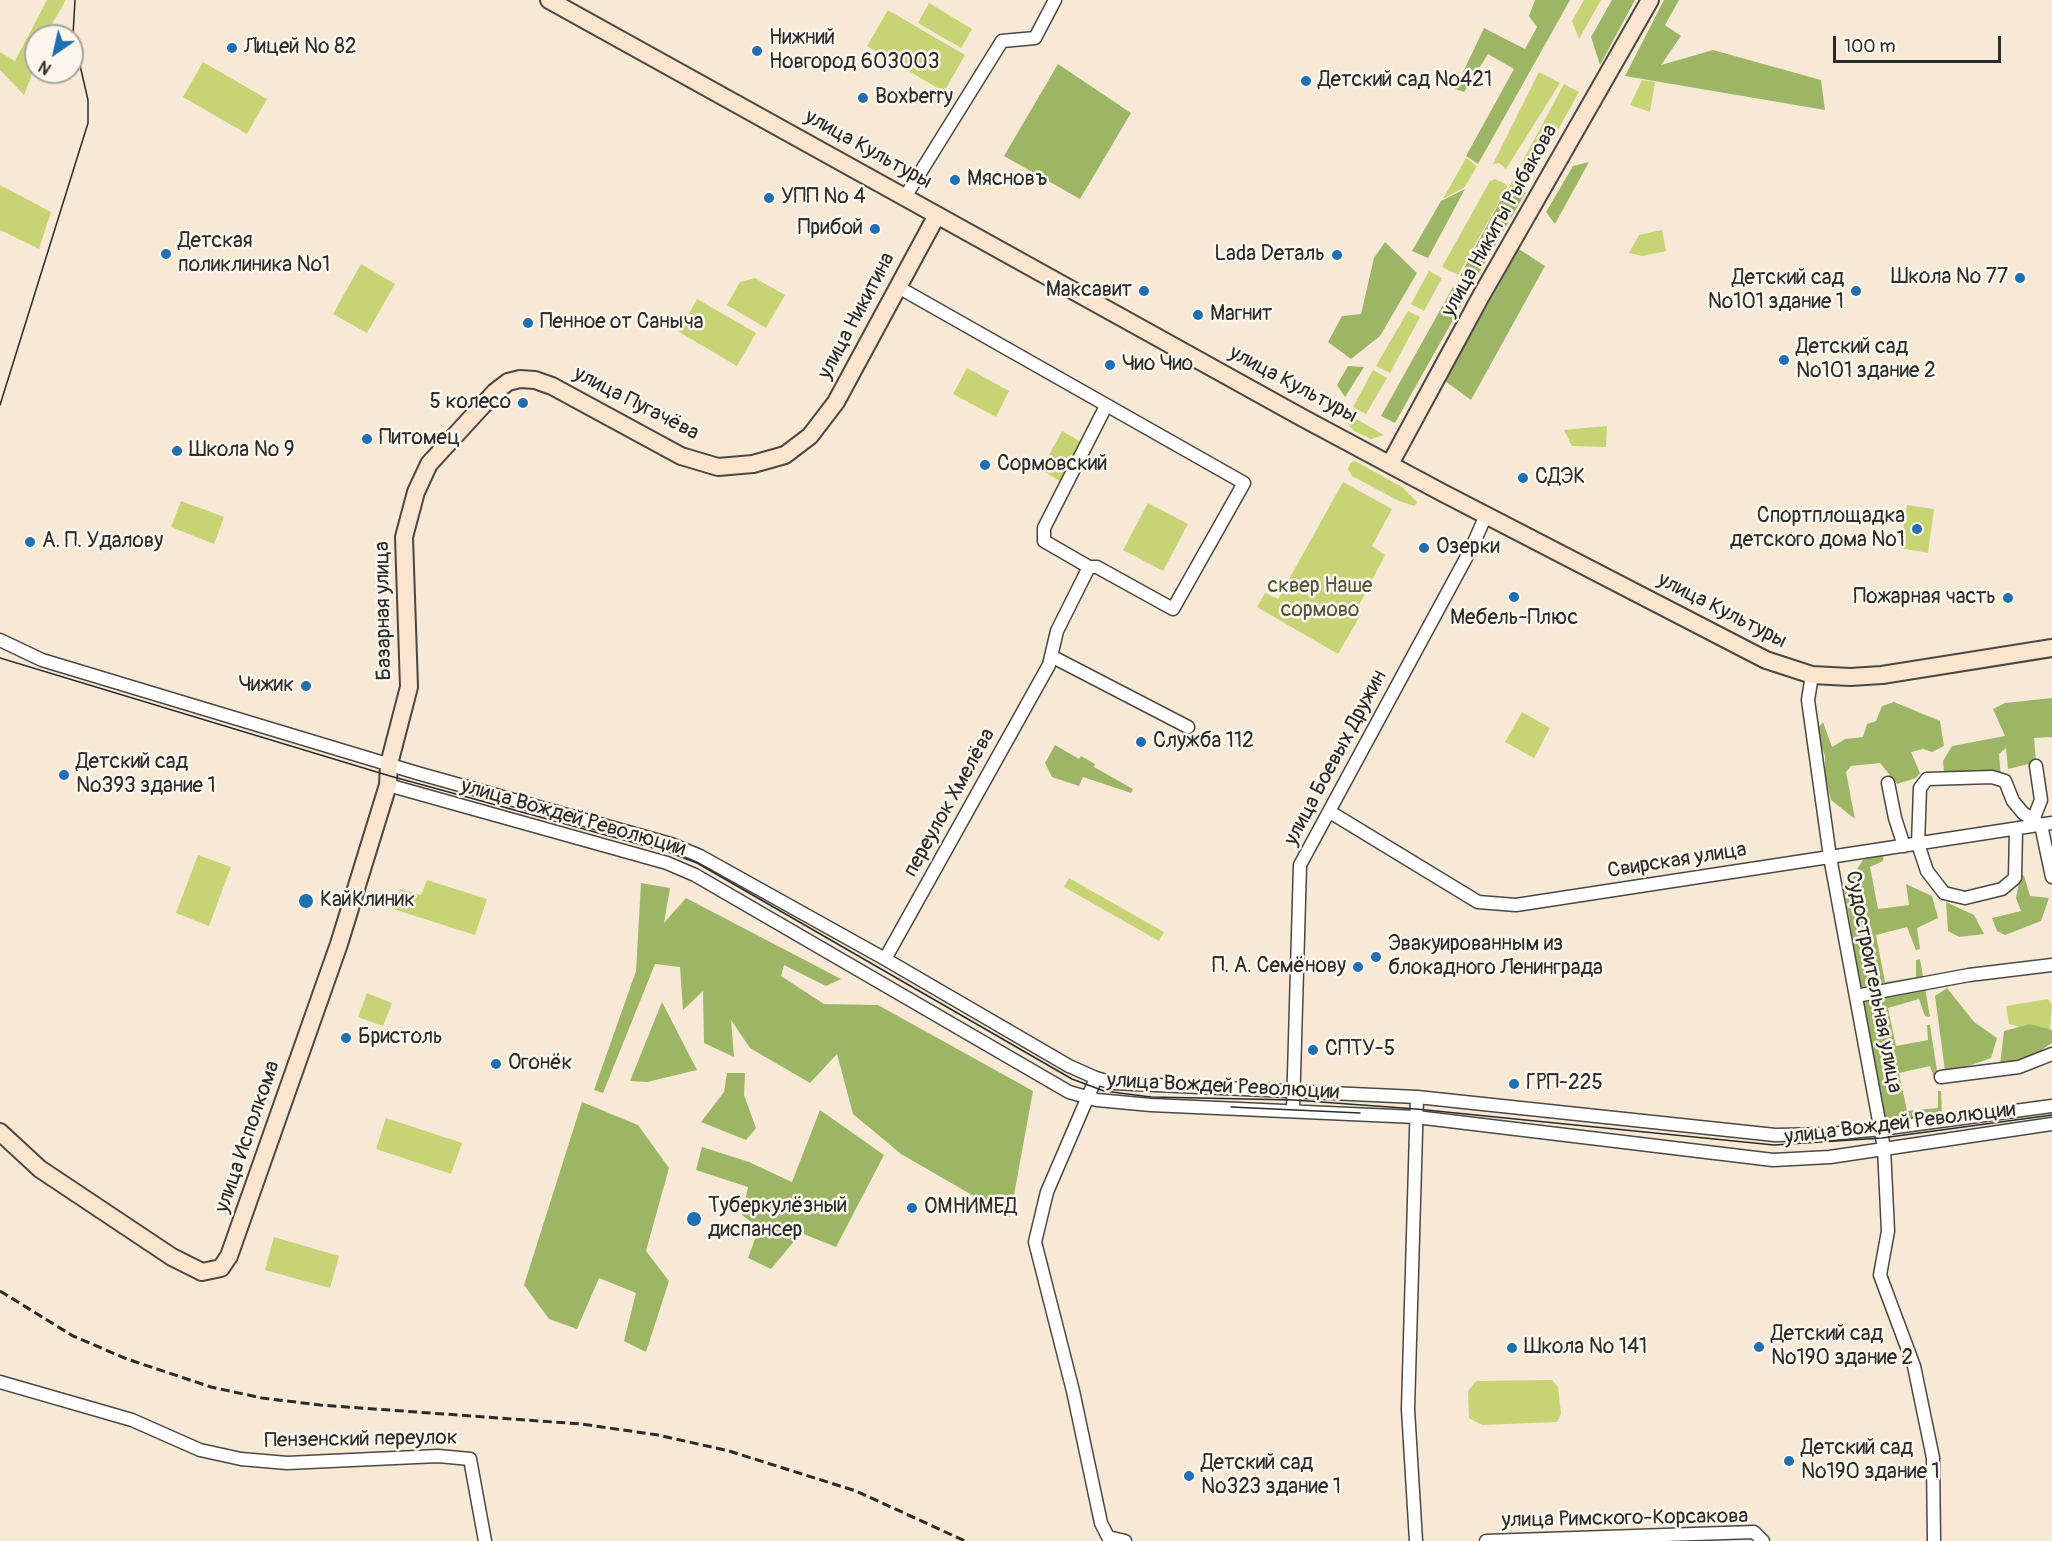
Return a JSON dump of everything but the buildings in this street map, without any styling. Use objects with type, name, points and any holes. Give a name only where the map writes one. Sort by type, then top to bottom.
[{"type":"street","name":"улица Культуры","points":[[549,0],[1390,464],[1750,652],[1788,669],[1812,675],[1882,675],[2052,648]]},
{"type":"street","points":[[905,197],[1002,41],[1035,38],[1055,0]]},
{"type":"street","name":"улица Никиты Рыбакова","points":[[1390,464],[1481,296],[1650,0]]},
{"type":"street","name":"улица Никитина","points":[[810,436],[836,402],[937,215]]},
{"type":"street","points":[[898,287],[1244,483],[1173,609],[1097,567],[1089,567],[1044,541],[1044,528],[1106,406]]},
{"type":"street","name":"улица Пугачёва","points":[[480,408],[508,382],[535,380],[552,386],[681,456],[718,467],[753,464],[785,455],[810,436]]},
{"type":"street","name":"Базарная улица","points":[[389,764],[409,687],[404,537],[409,513],[429,464],[480,408]]},
{"type":"street","name":"улица Боевых Дружин","points":[[1293,1110],[1300,865],[1472,547],[1486,515]]},
{"type":"street","name":"переулок Хмелёва","points":[[885,959],[1050,661],[1057,632],[1089,567]]},
{"type":"street","name":"улица Вождей Революции","points":[[0,640],[42,660],[389,764],[671,844],[700,856],[1096,1078],[1137,1086],[1294,1089],[1417,1097],[1775,1135],[1830,1134],[1881,1129],[2052,1106]]},
{"type":"street","points":[[1050,661],[1188,727]]},
{"type":"street","name":"Судостроительная улица","points":[[1812,675],[1808,700],[1830,857],[1884,1148],[1888,1231],[1880,1275],[1914,1366],[1933,1458],[1934,1541]]},
{"type":"street","name":"улица Исполкома","points":[[0,1132],[40,1169],[172,1257],[202,1272],[210,1273],[221,1268],[229,1256],[361,880],[388,785],[389,764]]},
{"type":"street","points":[[2036,766],[2042,822],[2052,877]]},
{"type":"street","points":[[2016,828],[2015,878],[2002,889],[1965,898],[1944,893],[1926,871],[1918,844],[1920,788],[1927,779],[1992,777],[2005,781],[2013,801],[2042,822]]},
{"type":"street","points":[[1888,783],[1895,818],[1904,846]]},
{"type":"street","name":"улица Вождей Революции","points":[[388,785],[656,860],[695,875],[1069,1092],[1086,1097],[1143,1105],[1293,1110],[1416,1118],[1773,1160],[1830,1157],[2052,1124]]},
{"type":"street","name":"Свирская улица","points":[[1330,812],[1479,902],[1516,905],[1918,844],[2042,822]]},
{"type":"street","points":[[1856,996],[1969,975],[2052,965]]},
{"type":"street","points":[[1941,1077],[2019,1067],[2052,1054]]},
{"type":"street","points":[[1096,1078],[1047,1192],[1035,1242],[1073,1391],[1101,1523],[1108,1537],[1125,1541]]},
{"type":"street","points":[[1416,1541],[1408,1409],[1417,1097]]},
{"type":"street","name":"Пензенский переулок","points":[[0,1382],[150,1428],[200,1450],[241,1459],[287,1463],[438,1456],[470,1459],[485,1541]]},
{"type":"street","name":"улица Римского-Корсакова","points":[[1486,1541],[1754,1532],[1762,1541]]},
{"type":"green space","points":[[47,0],[66,0],[52,24],[34,24]]},
{"type":"green space","points":[[1535,0],[1570,0],[1478,164],[1466,156],[1514,69],[1488,54],[1464,92],[1455,89],[1484,28],[1525,49],[1537,27],[1529,16]]},
{"type":"green space","points":[[1584,0],[1601,0],[1579,39],[1572,21]]},
{"type":"green space","points":[[1612,0],[1635,0],[1600,65],[1591,37]]},
{"type":"green space","points":[[1664,0],[1679,0],[1665,25],[1681,36],[1661,65],[1713,50],[1821,80],[1825,110],[1625,76]]},
{"type":"green space","points":[[929,3],[972,29],[961,48],[918,23]]},
{"type":"green space","points":[[888,10],[965,55],[944,92],[867,46]]},
{"type":"green space","points":[[24,44],[24,84],[28,84],[24,95],[0,70],[0,52],[15,61]]},
{"type":"green space","points":[[203,62],[267,99],[247,134],[183,97]]},
{"type":"green space","points":[[1058,64],[1131,113],[1080,199],[1004,156]]},
{"type":"green space","points":[[1539,72],[1560,83],[1506,169],[1499,163],[1493,164]]},
{"type":"green space","points":[[1642,80],[1655,82],[1650,112],[1630,105]]},
{"type":"green space","points":[[1564,84],[1579,92],[1534,173],[1520,166]]},
{"type":"green space","points":[[1466,158],[1477,166],[1465,187],[1443,199]]},
{"type":"green space","points":[[1589,162],[1555,224],[1546,212],[1573,166]]},
{"type":"green space","points":[[1518,171],[1531,178],[1525,190],[1501,198],[1458,275],[1442,267],[1490,181],[1495,179],[1506,184],[1508,189]]},
{"type":"green space","points":[[0,185],[51,212],[39,249],[0,230]]},
{"type":"green space","points":[[1465,189],[1428,258],[1412,251],[1441,201]]},
{"type":"green space","points":[[1526,192],[1477,276],[1460,276],[1500,201]]},
{"type":"green space","points":[[1662,230],[1666,251],[1642,256],[1629,253],[1639,235]]},
{"type":"green space","points":[[1385,242],[1417,273],[1380,336],[1351,359],[1328,342],[1342,316],[1361,314],[1374,258]]},
{"type":"green space","points":[[1519,249],[1545,266],[1471,400],[1445,381]]},
{"type":"green space","points":[[361,264],[395,284],[367,333],[333,314]]},
{"type":"green space","points":[[1429,271],[1442,278],[1424,311],[1411,304]]},
{"type":"green space","points":[[755,278],[785,295],[766,328],[727,305],[740,282]]},
{"type":"green space","points":[[1453,287],[1462,304],[1395,423],[1381,416]]},
{"type":"green space","points":[[697,299],[756,333],[737,366],[679,332]]},
{"type":"green space","points":[[1408,311],[1420,317],[1390,373],[1376,366]]},
{"type":"green space","points":[[1348,366],[1364,367],[1345,397],[1337,385]]},
{"type":"green space","points":[[967,368],[1009,391],[996,417],[953,394]]},
{"type":"green space","points":[[1373,370],[1387,378],[1366,414],[1353,407]]},
{"type":"green space","points":[[1351,416],[1384,435],[1371,439],[1354,431],[1348,424]]},
{"type":"green space","points":[[1607,426],[1606,447],[1572,446],[1564,430]]},
{"type":"green space","points":[[1062,431],[1081,442],[1060,481],[1041,470]]},
{"type":"green space","points":[[1355,461],[1402,487],[1417,502],[1415,506],[1399,501],[1352,476],[1348,469],[1350,463]]},
{"type":"green space","name":"сквер Наше сормово","points":[[1343,482],[1392,509],[1372,546],[1385,555],[1356,611],[1361,614],[1338,654],[1257,607],[1265,593],[1278,599]]},
{"type":"green space","points":[[181,501],[224,517],[214,544],[171,527]]},
{"type":"green space","points":[[1148,503],[1188,524],[1163,571],[1123,550]]},
{"type":"green space","name":"Спортплощадка детского дома №1","points":[[1907,505],[1934,509],[1928,553],[1900,548]]},
{"type":"green space","points":[[2052,698],[2052,737],[2034,738],[2036,762],[2008,769],[2006,748],[1999,754],[2001,778],[1944,772],[1943,761],[1952,746],[2005,736],[1993,709],[2005,703]]},
{"type":"green space","points":[[1894,702],[1940,721],[1944,746],[1932,752],[1923,749],[1911,752],[1920,773],[1916,778],[1897,784],[1880,763],[1851,766],[1846,772],[1855,819],[1831,800],[1825,776],[1825,756],[1818,737],[1818,728],[1823,722],[1832,747],[1845,739],[1863,737],[1867,724],[1876,721],[1882,706]]},
{"type":"green space","points":[[1522,712],[1550,728],[1534,758],[1505,742]]},
{"type":"green space","points":[[1055,745],[1079,759],[1081,756],[1095,764],[1094,767],[1133,789],[1131,793],[1083,777],[1079,786],[1052,777],[1045,763]]},
{"type":"green space","points":[[1884,853],[1883,861],[1870,867],[1878,909],[1909,905],[1906,884],[1932,896],[1938,918],[1917,928],[1920,949],[1916,950],[1907,927],[1876,935],[1885,982],[1916,977],[1916,960],[1920,959],[1930,1017],[1925,1016],[1919,999],[1888,1008],[1896,1046],[1928,1040],[1927,1025],[1930,1025],[1939,1084],[1936,1083],[1930,1066],[1899,1073],[1907,1111],[1938,1108],[1938,1091],[1941,1091],[1942,1117],[1885,1124],[1844,889],[1863,860]]},
{"type":"green space","points":[[198,855],[231,867],[209,926],[176,913]]},
{"type":"green space","points":[[2024,875],[2030,896],[2049,898],[2041,921],[2005,935],[1997,931],[1992,918],[2021,911],[2016,898],[2020,877]]},
{"type":"green space","points":[[1069,878],[1164,932],[1159,941],[1064,887]]},
{"type":"green space","points":[[427,880],[487,899],[475,935],[393,909],[400,889],[421,895]]},
{"type":"green space","points":[[641,883],[670,888],[664,923],[686,898],[841,979],[826,986],[784,965],[781,976],[824,1004],[878,1005],[1033,1091],[1010,1217],[901,1154],[853,1114],[837,1054],[810,1083],[750,1048],[731,1020],[734,1057],[704,1043],[703,991],[683,1010],[680,967],[655,964],[603,1093],[594,1090],[636,971]]},
{"type":"green space","points":[[1946,902],[1974,915],[1984,934],[1959,937],[1948,931]]},
{"type":"green space","points":[[1947,988],[1974,1022],[1997,1038],[1991,1058],[1957,1070],[1945,1071],[1935,996]]},
{"type":"green space","points":[[367,993],[392,1003],[383,1026],[358,1017]]},
{"type":"green space","points":[[2048,999],[2052,1005],[2050,1030],[2030,1024],[2021,1027],[2009,1024],[2006,1006]]},
{"type":"green space","points":[[662,1002],[697,1070],[647,1082],[630,1081]]},
{"type":"green space","points":[[2030,1024],[2052,1030],[2052,1043],[2043,1049],[2034,1068],[2014,1072],[2000,1065],[2004,1031]]},
{"type":"green space","points":[[727,1073],[745,1073],[744,1095],[756,1128],[746,1140],[701,1122],[724,1092]]},
{"type":"green space","points":[[582,1102],[638,1125],[669,1168],[646,1251],[669,1281],[646,1352],[624,1341],[636,1293],[599,1278],[577,1329],[549,1319],[524,1285]]},
{"type":"green space","points":[[820,1110],[884,1155],[836,1247],[801,1233],[771,1269],[748,1258],[759,1228],[742,1215],[748,1187],[696,1170],[702,1147],[749,1162],[792,1182]]},
{"type":"green space","points":[[386,1118],[462,1143],[451,1174],[376,1149]]},
{"type":"green space","points":[[274,1237],[339,1256],[330,1288],[265,1270]]},
{"type":"green space","points":[[1552,1380],[1558,1387],[1561,1414],[1557,1422],[1482,1425],[1469,1418],[1468,1391],[1476,1381]]},
{"type":"tram line","points":[[0,405],[88,123],[88,100],[73,35],[75,0]]},
{"type":"tram line","points":[[0,658],[390,776],[668,852],[697,863],[1072,1079],[1104,1091],[1151,1097],[1294,1100],[1416,1109],[1774,1145],[1882,1138],[2052,1115]]},
{"type":"tram line","points":[[1231,1107],[1360,1113]]},
{"type":"railway","points":[[0,1291],[73,1336],[127,1359],[211,1387],[262,1398],[320,1405],[581,1424],[658,1435],[729,1451],[856,1491],[965,1541]]},
{"type":"place","name":"Лицей № 82","points":[[232,48]]},
{"type":"place","name":"Нижний Новгород 603003","points":[[757,51]]},
{"type":"place","name":"Детский сад №421","points":[[1306,81]]},
{"type":"place","name":"Boxberry","points":[[863,98]]},
{"type":"place","name":"Мясновъ","points":[[955,180]]},
{"type":"place","name":"УПП № 4","points":[[769,198]]},
{"type":"place","name":"Прибой","points":[[875,229]]},
{"type":"place","name":"Детская поликлиника №1","points":[[166,254]]},
{"type":"place","name":"Lada Dеталь","points":[[1337,255]]},
{"type":"place","name":"Школа № 77","points":[[2020,278]]},
{"type":"place","name":"Максавит","points":[[1144,291]]},
{"type":"place","name":"Детский сад №101 здание 1","points":[[1856,291]]},
{"type":"place","name":"Магнит","points":[[1198,315]]},
{"type":"place","name":"Пенное от Саныча","points":[[528,323]]},
{"type":"place","name":"Детский сад №101 здание 2","points":[[1784,360]]},
{"type":"place","name":"Чио Чио","points":[[1110,365]]},
{"type":"place","name":"5 колесо","points":[[523,403]]},
{"type":"place","name":"Питомец","points":[[367,439]]},
{"type":"place","name":"Школа № 9","points":[[177,451]]},
{"type":"place","name":"Сормовский","points":[[985,465]]},
{"type":"place","name":"СДЭК","points":[[1523,478]]},
{"type":"place","name":"Спортплощадка детского дома №1","points":[[1917,529]]},
{"type":"place","name":"А. П. Удалову","points":[[30,542]]},
{"type":"place","name":"Озерки","points":[[1424,548]]},
{"type":"place","name":"Мебель-Плюс","points":[[1514,597]]},
{"type":"place","name":"Пожарная часть","points":[[2008,598]]},
{"type":"place","name":"Чижик","points":[[306,686]]},
{"type":"place","name":"Служба 112","points":[[1141,742]]},
{"type":"place","name":"Детский сад №393 здание 1","points":[[64,775]]},
{"type":"place","name":"КайКлиник","points":[[306,901]]},
{"type":"place","name":"Эвакуированным из блокадного Ленинграда","points":[[1376,957]]},
{"type":"place","name":"П. А. Семёнову","points":[[1358,967]]},
{"type":"place","name":"Бристоль","points":[[346,1038]]},
{"type":"place","name":"СПТУ-5","points":[[1313,1050]]},
{"type":"place","name":"Огонёк","points":[[496,1064]]},
{"type":"place","name":"ГРП-225","points":[[1514,1084]]},
{"type":"place","name":"ОМНИМЕД","points":[[912,1208]]},
{"type":"place","name":"Туберкулёзный диспансер","points":[[694,1219]]},
{"type":"place","name":"Детский сад №190 здание 2","points":[[1759,1347]]},
{"type":"place","name":"Школа № 141","points":[[1512,1348]]},
{"type":"place","name":"Детский сад №190 здание 1","points":[[1789,1461]]},
{"type":"place","name":"Детский сад №323 здание 1","points":[[1189,1476]]}]
